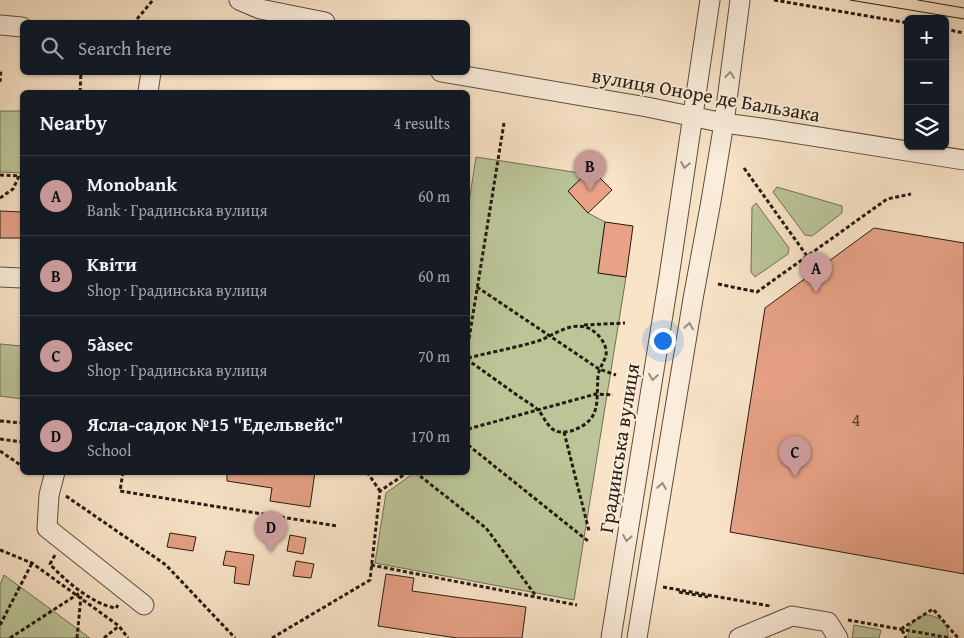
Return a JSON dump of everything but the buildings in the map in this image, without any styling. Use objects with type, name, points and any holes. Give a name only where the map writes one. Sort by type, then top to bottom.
[{"type":"street","points":[[239,0],[260,8],[316,20]]},
{"type":"street","name":"Градинська вулиця","points":[[611,638],[694,117],[710,0]]},
{"type":"street","points":[[637,638],[724,123],[740,0]]},
{"type":"street","points":[[0,25],[20,27]]},
{"type":"street","points":[[470,68],[522,86]]},
{"type":"street","points":[[148,90],[151,75]]},
{"type":"street","name":"вулиця Оноре де Бальзака","points":[[458,75],[647,107],[724,123],[964,160]]},
{"type":"street","points":[[0,277],[20,278]]},
{"type":"street","points":[[53,479],[47,528],[144,605]]},
{"type":"street","points":[[739,638],[792,616],[828,622],[838,638]]},
{"type":"path","points":[[137,19],[153,0]]},
{"type":"path","points":[[774,0],[904,22]]},
{"type":"path","points":[[949,30],[964,33]]},
{"type":"path","points":[[0,82],[1,69]]},
{"type":"path","points":[[80,90],[81,75]]},
{"type":"path","points":[[470,332],[504,123]]},
{"type":"path","points":[[744,168],[807,256]]},
{"type":"path","points":[[0,176],[20,176]]},
{"type":"path","points":[[0,198],[13,189],[20,178]]},
{"type":"path","points":[[718,284],[757,292],[887,199],[911,194]]},
{"type":"path","points":[[477,287],[599,369],[616,376]]},
{"type":"path","points":[[470,358],[540,340],[565,328],[625,323]]},
{"type":"path","points":[[470,360],[537,409],[549,427],[556,431],[564,432],[586,425],[593,418],[597,406],[596,394],[599,369],[606,354],[604,343],[596,332],[586,327],[576,326]]},
{"type":"path","points":[[470,428],[596,394],[613,395]]},
{"type":"path","points":[[0,421],[20,423]]},
{"type":"path","points":[[564,432],[590,532]]},
{"type":"path","points":[[0,439],[20,442]]},
{"type":"path","points":[[470,447],[588,541]]},
{"type":"path","points":[[0,451],[20,465]]},
{"type":"path","points":[[123,475],[120,491],[337,526]]},
{"type":"path","points":[[272,638],[370,580],[380,491],[369,475]]},
{"type":"path","points":[[380,491],[404,475]]},
{"type":"path","points":[[419,475],[486,528],[536,597]]},
{"type":"path","points":[[53,479],[166,565],[236,638]]},
{"type":"path","points":[[0,550],[32,563],[79,595],[120,626],[128,638]]},
{"type":"path","points":[[0,625],[32,563]]},
{"type":"path","points":[[371,565],[577,604]]},
{"type":"path","points":[[54,568],[81,592],[108,607]]},
{"type":"path","points":[[10,638],[81,592]]},
{"type":"path","points":[[77,638],[79,595]]},
{"type":"path","points":[[901,629],[933,609],[958,638]]},
{"type":"path","points":[[104,638],[120,626]]},
{"type":"green space","points":[[0,111],[20,111],[20,173],[0,172]]},
{"type":"green space","points":[[476,157],[586,174],[568,191],[588,213],[605,222],[598,273],[626,277],[574,600],[375,563],[386,493],[411,475],[470,475],[470,196]]},
{"type":"green space","points":[[777,187],[842,206],[842,213],[812,236],[805,235],[773,192]]},
{"type":"green space","points":[[756,203],[789,248],[788,254],[755,277],[751,272],[752,207]]},
{"type":"green space","points":[[0,344],[20,346],[20,399],[0,396]]},
{"type":"green space","points":[[4,575],[90,638],[0,638],[0,585]]},
{"type":"green space","points":[[926,615],[935,617],[943,622],[947,629],[948,638],[908,638],[909,629],[913,623],[918,618]]},
{"type":"green space","points":[[854,625],[881,630],[879,638],[852,638]]},
{"type":"tram line","points":[[850,0],[964,19]]},
{"type":"tram line","points":[[918,0],[964,8]]},
{"type":"place","name":"Kвіти","points":[[590,191]]},
{"type":"place","name":"Monobank","points":[[816,293]]},
{"type":"place","name":"5àsec","points":[[795,477]]},
{"type":"place","name":"Ясла-садок №15 \"Едельвейс\"","points":[[271,552]]}]
